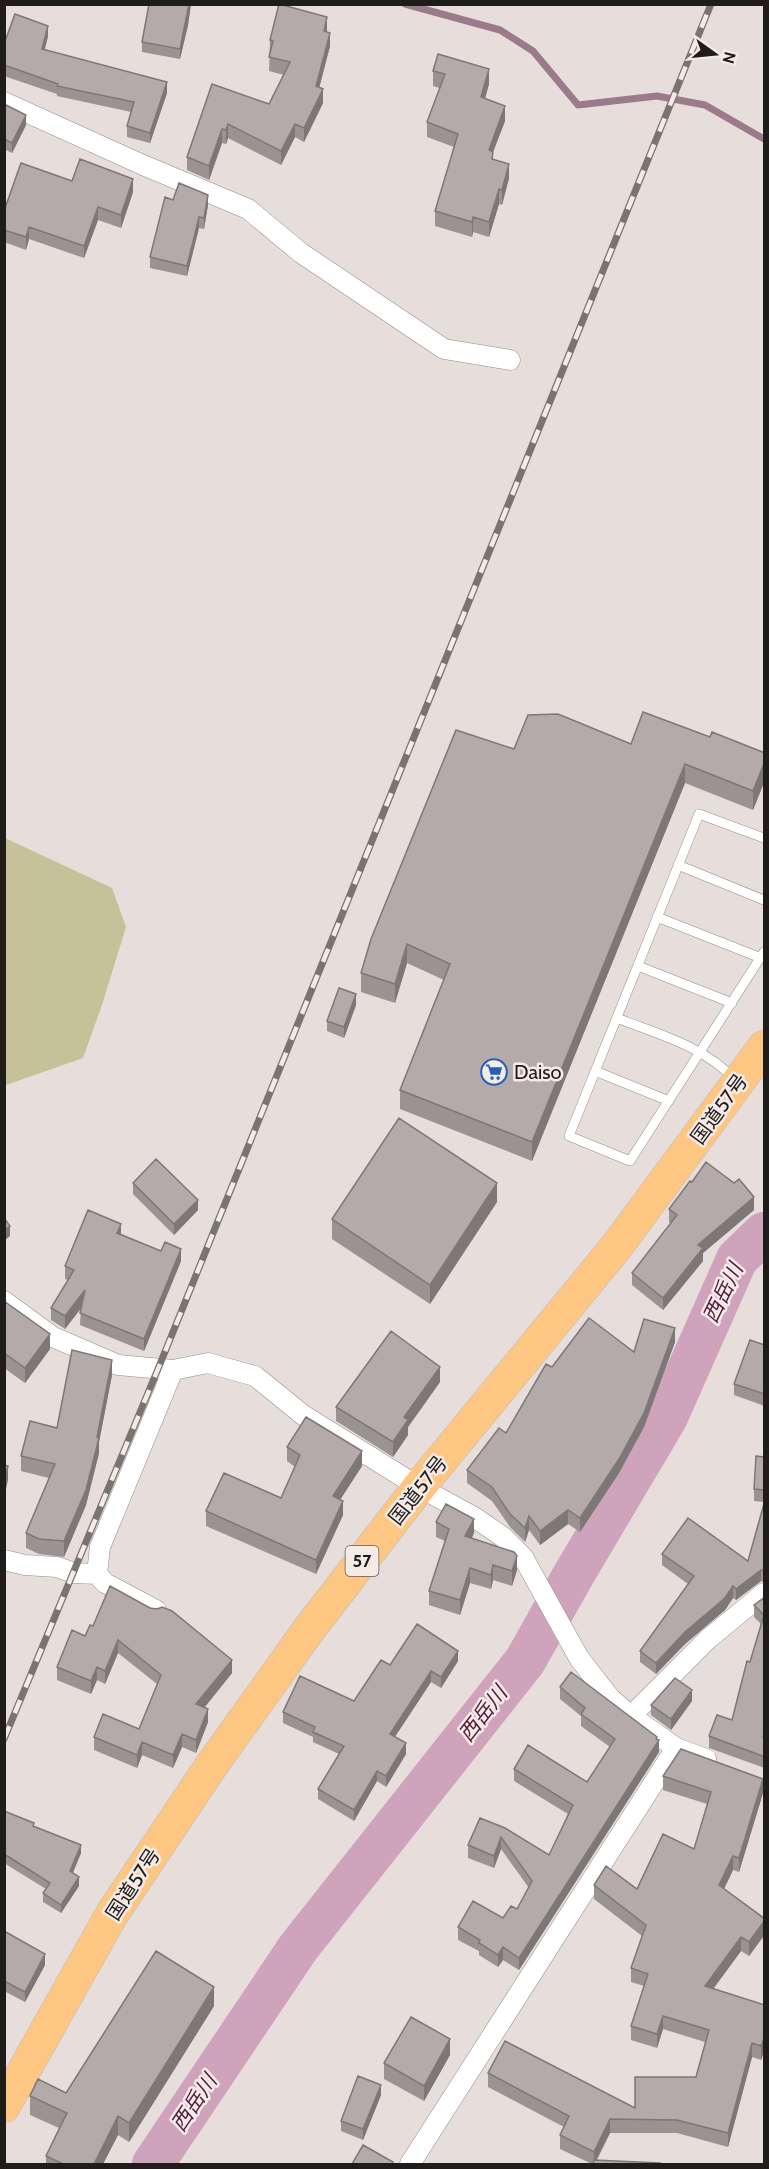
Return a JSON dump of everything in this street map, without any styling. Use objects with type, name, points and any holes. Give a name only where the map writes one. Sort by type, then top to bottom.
[{"type":"highway","name":"国道57号","points":[[4,2106],[112,1914],[202,1779],[310,1628],[418,1487],[617,1246],[765,1047]]},
{"type":"street","points":[[4,102],[143,165],[248,209],[301,253],[444,349],[510,360]]},
{"type":"street","points":[[4,1301],[53,1337],[118,1365],[173,1370],[208,1363],[255,1376],[303,1415],[503,1537],[523,1557],[579,1658],[610,1698],[676,1748],[720,1765]]},
{"type":"street","points":[[97,1574],[100,1547],[173,1370]]},
{"type":"street","points":[[4,1560],[25,1565],[57,1567],[74,1573],[97,1574],[105,1583],[156,1610]]},
{"type":"street","points":[[631,1716],[708,1640],[765,1593]]},
{"type":"street","points":[[410,2164],[676,1748]]},
{"type":"lane","points":[[657,917],[763,955],[630,1161],[569,1136],[657,917],[699,814],[765,838]]},
{"type":"lane","points":[[678,865],[765,900]]},
{"type":"lane","points":[[638,966],[732,1003]]},
{"type":"lane","points":[[617,1018],[700,1052],[723,1067],[738,1083]]},
{"type":"lane","points":[[595,1071],[669,1101]]},
{"type":"shaded area","points":[[5,838],[112,888],[126,927],[83,1058],[6,1085]]},
{"type":"building","points":[[149,4],[189,4],[180,49],[142,42]]},
{"type":"building","points":[[279,4],[327,17],[324,31],[330,33],[316,86],[323,89],[304,128],[295,124],[281,151],[228,124],[226,130],[222,129],[209,166],[187,157],[212,84],[269,104],[290,62],[269,57],[273,41],[270,40]]},
{"type":"building","points":[[15,14],[48,26],[42,49],[167,82],[150,133],[127,126],[134,102],[57,86],[58,84],[4,65],[4,44]]},
{"type":"building","points":[[438,54],[489,69],[481,97],[505,106],[489,150],[493,152],[492,159],[509,164],[502,190],[499,189],[489,222],[473,217],[472,222],[435,211],[458,134],[427,122],[445,74],[433,71]]},
{"type":"building","points":[[4,104],[26,115],[12,143],[4,139]]},
{"type":"building","points":[[80,159],[133,179],[121,215],[98,207],[84,246],[29,227],[26,237],[4,230],[4,211],[21,163],[72,181]]},
{"type":"building","points":[[179,183],[208,195],[204,218],[199,217],[187,266],[150,257],[165,197],[173,200]]},
{"type":"building","points":[[643,712],[710,737],[712,732],[765,753],[765,761],[753,791],[685,764],[532,1142],[400,1090],[450,964],[407,944],[395,984],[361,973],[371,939],[456,730],[514,749],[528,715],[558,714],[631,744]]},
{"type":"building","points":[[339,988],[356,994],[344,1027],[327,1021]]},
{"type":"building","points":[[399,1118],[497,1183],[430,1285],[332,1219]]},
{"type":"building","points":[[156,1159],[198,1200],[174,1224],[133,1183]]},
{"type":"building","points":[[706,1162],[734,1183],[739,1179],[754,1197],[698,1245],[703,1248],[663,1298],[632,1273],[677,1215],[669,1209]]},
{"type":"building","points":[[88,1210],[121,1224],[117,1233],[161,1251],[165,1242],[181,1249],[144,1339],[80,1313],[85,1290],[65,1316],[51,1308],[74,1270],[65,1266]]},
{"type":"building","points":[[4,1218],[10,1226],[4,1230]]},
{"type":"building","points":[[4,1301],[50,1334],[25,1368],[4,1353]]},
{"type":"building","points":[[589,1318],[634,1352],[644,1319],[675,1328],[644,1413],[619,1459],[580,1518],[568,1510],[540,1531],[529,1516],[525,1528],[510,1514],[492,1487],[467,1470],[499,1428],[506,1433],[546,1364],[552,1367]]},
{"type":"building","points":[[391,1331],[440,1367],[404,1417],[408,1420],[393,1442],[336,1407]]},
{"type":"building","points":[[750,1340],[765,1345],[765,1394],[734,1384]]},
{"type":"building","points":[[72,1350],[112,1360],[97,1437],[99,1438],[86,1490],[64,1541],[39,1539],[26,1533],[55,1464],[21,1456],[30,1421],[57,1428]]},
{"type":"building","points":[[306,1417],[362,1451],[333,1496],[343,1501],[316,1560],[206,1511],[224,1473],[281,1498],[300,1455],[287,1447]]},
{"type":"building","points":[[756,1456],[765,1457],[765,1490],[754,1489]]},
{"type":"building","points":[[4,1465],[8,1466],[4,1484]]},
{"type":"building","points":[[765,1500],[765,1570],[761,1570],[736,1589],[733,1586],[725,1598],[685,1632],[656,1663],[640,1651],[694,1576],[662,1554],[688,1518],[748,1561]]},
{"type":"building","points":[[446,1504],[474,1519],[465,1536],[514,1552],[517,1556],[512,1571],[493,1565],[491,1575],[470,1568],[460,1600],[429,1591],[449,1529],[436,1522]]},
{"type":"building","points":[[110,1586],[150,1608],[162,1607],[172,1611],[232,1660],[196,1704],[208,1709],[196,1740],[182,1734],[173,1755],[142,1742],[137,1755],[94,1737],[103,1714],[139,1729],[161,1675],[118,1640],[105,1671],[97,1667],[91,1681],[57,1667],[72,1630],[85,1636],[90,1625],[93,1626]]},
{"type":"building","points":[[765,1597],[765,1732],[763,1737],[765,1738],[765,1757],[709,1736],[717,1715],[732,1720],[747,1661],[750,1662],[764,1615],[754,1605]]},
{"type":"building","points":[[417,1624],[458,1651],[441,1677],[431,1671],[390,1734],[406,1743],[386,1776],[377,1771],[354,1810],[318,1789],[344,1746],[313,1732],[315,1727],[283,1712],[300,1676],[354,1701],[381,1660],[390,1665]]},
{"type":"building","points":[[571,1672],[659,1740],[519,1958],[503,1947],[498,1955],[479,1943],[480,1940],[458,1927],[473,1901],[503,1918],[511,1906],[517,1909],[532,1881],[501,1837],[494,1856],[468,1845],[480,1818],[505,1828],[549,1855],[573,1805],[514,1769],[528,1745],[587,1782],[615,1739],[581,1714],[585,1708],[560,1687]]},
{"type":"building","points":[[675,1678],[692,1690],[671,1719],[651,1705]]},
{"type":"building","points":[[681,1749],[763,1779],[739,1858],[733,1856],[719,1885],[765,1920],[749,1942],[741,1937],[705,1986],[765,2005],[765,2035],[761,2046],[752,2043],[728,2133],[677,2120],[610,2119],[594,2152],[560,2135],[569,2116],[488,2073],[505,2041],[635,2108],[635,2077],[696,2077],[709,2030],[663,2016],[657,2034],[631,2026],[648,1974],[631,1968],[646,1925],[594,1885],[606,1866],[637,1889],[663,1834],[694,1849],[711,1792],[663,1776]]},
{"type":"building","points":[[4,1811],[34,1823],[33,1826],[81,1845],[70,1871],[79,1877],[61,1905],[43,1893],[50,1883],[4,1854]]},
{"type":"building","points":[[4,1931],[45,1954],[25,1992],[4,1981]]},
{"type":"building","points":[[156,1951],[214,1987],[129,2123],[118,2116],[94,2164],[63,2164],[46,2156],[67,2113],[30,2096],[38,2079],[66,2093]]},
{"type":"building","points":[[411,2017],[450,2039],[424,2086],[384,2063]]},
{"type":"building","points":[[358,2076],[381,2085],[363,2129],[341,2121]]},
{"type":"building","points":[[363,2145],[393,2162],[392,2164],[352,2164]]},
{"type":"building","points":[[594,2160],[660,2163],[660,2164],[593,2164]]},
{"type":"waterway","points":[[405,4],[500,30],[533,51],[578,105],[657,96],[705,105],[764,139]]},
{"type":"waterway","name":"西岳川","points":[[153,2164],[298,1948],[525,1661],[667,1417],[737,1259],[764,1233]]},
{"type":"railway","points":[[4,1739],[158,1369],[711,4]]},
{"type":"place","name":"Daiso","points":[[494,1072]]}]
